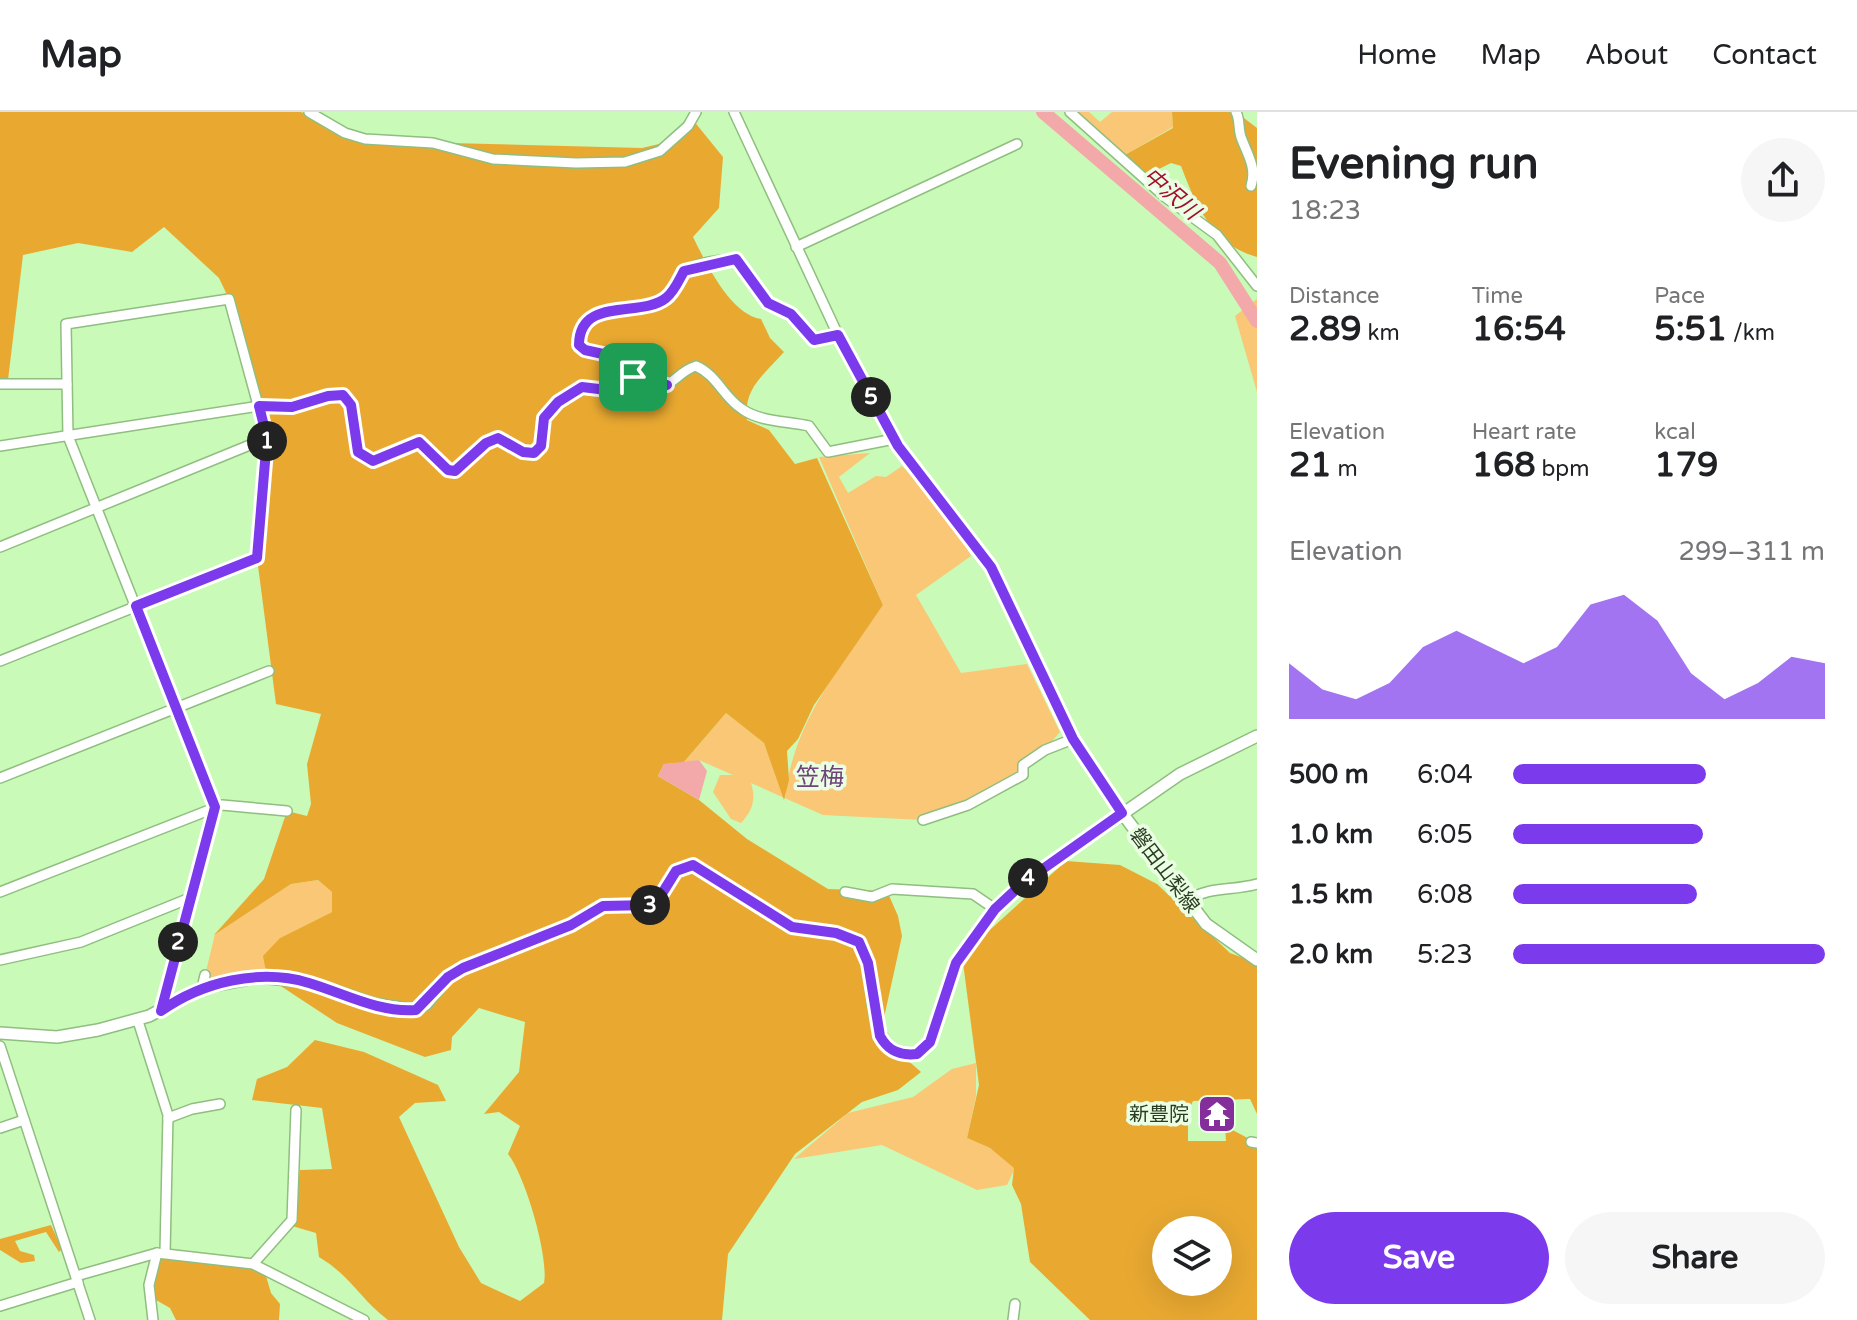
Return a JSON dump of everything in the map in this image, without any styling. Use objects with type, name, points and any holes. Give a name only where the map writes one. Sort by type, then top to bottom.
[{"type":"main road","name":"磐田山梨線","points":[[1257,736],[1180,774],[1122,813],[1188,900],[1224,940],[1257,960]]},
{"type":"main road","points":[[0,1033],[57,1037],[138,1021],[202,988],[259,977],[292,979],[374,1004],[416,1010],[448,977],[463,968],[571,925],[603,906],[650,905],[658,900],[676,871],[693,865],[792,927],[836,933],[859,942],[868,963],[880,1036],[890,1049],[908,1055],[917,1054],[930,1042],[956,963],[995,909],[1023,883],[1122,813]]},
{"type":"street","points":[[309,112],[345,133],[365,139],[433,143],[493,159],[576,163],[625,162],[660,151],[688,126],[696,112]]},
{"type":"street","points":[[734,112],[838,335],[894,439],[991,567],[1073,739],[1122,813]]},
{"type":"street","points":[[1070,112],[1155,189],[1217,235],[1257,286]]},
{"type":"street","points":[[1236,112],[1240,134],[1250,155],[1254,178],[1251,186]]},
{"type":"street","points":[[796,247],[1017,144]]},
{"type":"street","points":[[667,385],[633,377],[612,356],[585,350],[579,345],[579,337],[585,325],[600,312],[640,308],[666,299],[684,271],[701,265],[736,259],[768,303],[791,314],[814,340],[838,335]]},
{"type":"street","points":[[0,661],[136,606],[257,558],[267,438],[229,299],[66,324],[68,436],[136,606],[215,807],[161,1011]]},
{"type":"street","points":[[0,446],[259,406],[292,407],[328,396],[343,395],[351,405],[352,428],[362,456],[380,460],[419,442],[448,470],[455,471],[493,439],[504,440],[523,452],[539,450],[544,418],[558,402],[582,387],[615,391],[667,385],[683,371],[696,366],[705,370],[739,408],[760,418],[809,426],[828,452],[894,439]]},
{"type":"street","points":[[0,384],[67,384]]},
{"type":"street","points":[[0,547],[267,438]]},
{"type":"street","points":[[0,778],[269,671]]},
{"type":"street","points":[[923,820],[968,805],[1023,775],[1023,765],[1036,756],[1073,739]]},
{"type":"street","points":[[0,892],[215,807],[263,807],[287,811]]},
{"type":"street","points":[[1188,900],[1204,890],[1229,891],[1257,884]]},
{"type":"street","points":[[845,892],[872,897],[892,889],[973,894],[995,909]]},
{"type":"street","points":[[0,960],[81,942],[190,898]]},
{"type":"street","points":[[202,988],[205,975]]},
{"type":"street","points":[[138,1021],[168,1118],[161,1253],[149,1285],[153,1320]]},
{"type":"street","points":[[0,1046],[90,1320]]},
{"type":"street","points":[[168,1118],[192,1109],[220,1104]]},
{"type":"street","points":[[253,1264],[292,1220],[296,1110]]},
{"type":"street","points":[[0,1128],[24,1120]]},
{"type":"street","points":[[0,1306],[161,1253],[253,1264],[357,1319]]},
{"type":"street","points":[[1013,1320],[1015,1304]]},
{"type":"shaded area","points":[[0,112],[301,112],[345,133],[410,142],[642,148],[676,140],[693,120],[723,157],[719,208],[693,237],[729,298],[739,308],[761,319],[770,338],[784,352],[752,390],[748,399],[747,420],[769,430],[795,464],[817,458],[883,605],[814,705],[798,739],[787,751],[789,780],[784,800],[764,743],[726,713],[683,763],[664,764],[658,776],[699,800],[747,839],[828,889],[887,891],[898,916],[902,936],[880,1036],[921,1072],[898,1090],[862,1102],[795,1154],[728,1254],[722,1320],[388,1320],[339,1272],[319,1257],[316,1233],[292,1226],[300,1170],[332,1169],[322,1108],[252,1100],[257,1079],[287,1067],[315,1040],[364,1052],[438,1085],[446,1101],[415,1103],[399,1117],[459,1247],[481,1283],[520,1301],[544,1283],[543,1255],[534,1217],[522,1179],[508,1154],[520,1126],[499,1112],[484,1114],[519,1072],[525,1022],[479,1008],[452,1037],[451,1050],[425,1057],[337,1023],[267,977],[263,956],[280,938],[332,912],[332,892],[318,880],[291,884],[214,935],[264,879],[287,811],[307,816],[311,804],[307,764],[321,714],[276,704],[257,558],[263,423],[229,299],[219,278],[164,227],[132,252],[78,243],[23,255],[8,380],[0,380]]},
{"type":"shaded area","points":[[1075,112],[1089,112],[1100,122],[1112,112],[1172,112],[1173,127],[1123,156]]},
{"type":"shaded area","points":[[1172,112],[1236,112],[1257,128],[1257,257],[1229,243],[1208,222],[1181,166],[1171,163],[1147,175],[1123,156],[1173,128]]},
{"type":"shaded area","points":[[1257,299],[1257,392],[1235,316]]},
{"type":"shaded area","points":[[870,453],[839,477],[848,493],[876,476],[886,477],[902,466],[945,508],[971,556],[916,595],[961,673],[1027,664],[1060,732],[1023,775],[923,820],[823,815],[751,783],[752,804],[741,823],[731,819],[713,792],[720,775],[733,775],[699,760],[683,763],[726,713],[764,743],[785,798],[790,770],[808,719],[836,672],[883,605],[819,457]]},
{"type":"shaded area","points":[[699,760],[707,771],[699,800],[658,776],[664,764]]},
{"type":"shaded area","points":[[1066,861],[1120,865],[1157,884],[1230,953],[1257,963],[1257,1114],[1250,1099],[1193,1101],[1188,1112],[1188,1141],[1226,1141],[1225,1126],[1257,1143],[1257,1320],[1090,1320],[1030,1262],[1021,1204],[1012,1185],[1014,1168],[990,1148],[967,1138],[979,1085],[962,955]]},
{"type":"shaded area","points":[[318,880],[332,892],[332,912],[280,938],[267,977],[202,988],[215,934],[291,884]]},
{"type":"shaded area","points":[[976,1063],[976,1096],[967,1138],[990,1148],[1015,1168],[1007,1185],[977,1190],[882,1145],[794,1159],[848,1113],[913,1097],[952,1069]]},
{"type":"shaded area","points":[[51,1225],[62,1249],[59,1252],[46,1232],[15,1241],[20,1251],[34,1255],[35,1261],[21,1263],[0,1250],[0,1239]]},
{"type":"shaded area","points":[[157,1253],[264,1269],[271,1293],[280,1304],[279,1320],[176,1320],[170,1308],[149,1296]]},
{"type":"waterway","name":"中沢川","points":[[1043,112],[1220,263],[1257,321]]},
{"type":"place","name":"新豊院","points":[[1217,1114]]},
{"type":"district","name":"笠梅","points":[[820,777]]},
{"type":"route","points":[[736,259],[743,265],[768,303],[791,314],[814,340],[823,341],[838,335],[898,446],[991,567],[1073,739],[1122,813],[1023,883],[995,909],[956,963],[930,1042],[917,1054],[899,1053],[884,1044],[874,1007],[866,952],[859,942],[836,933],[792,927],[779,921],[716,877],[693,865],[676,871],[658,900],[650,905],[603,906],[571,925],[496,953],[448,977],[426,1004],[416,1010],[406,1011],[347,997],[308,982],[259,977],[202,988],[161,1011],[215,807],[136,606],[257,558],[267,438],[259,406],[292,407],[335,394],[343,395],[351,405],[352,428],[358,452],[362,456],[373,461],[380,460],[419,442],[448,470],[455,471],[460,470],[493,439],[504,440],[523,452],[539,450],[544,418],[558,402],[582,387],[615,391],[667,385],[633,377],[612,356],[585,350],[579,345],[585,325],[600,312],[640,308],[666,299],[684,271],[722,260],[736,259]]}]
